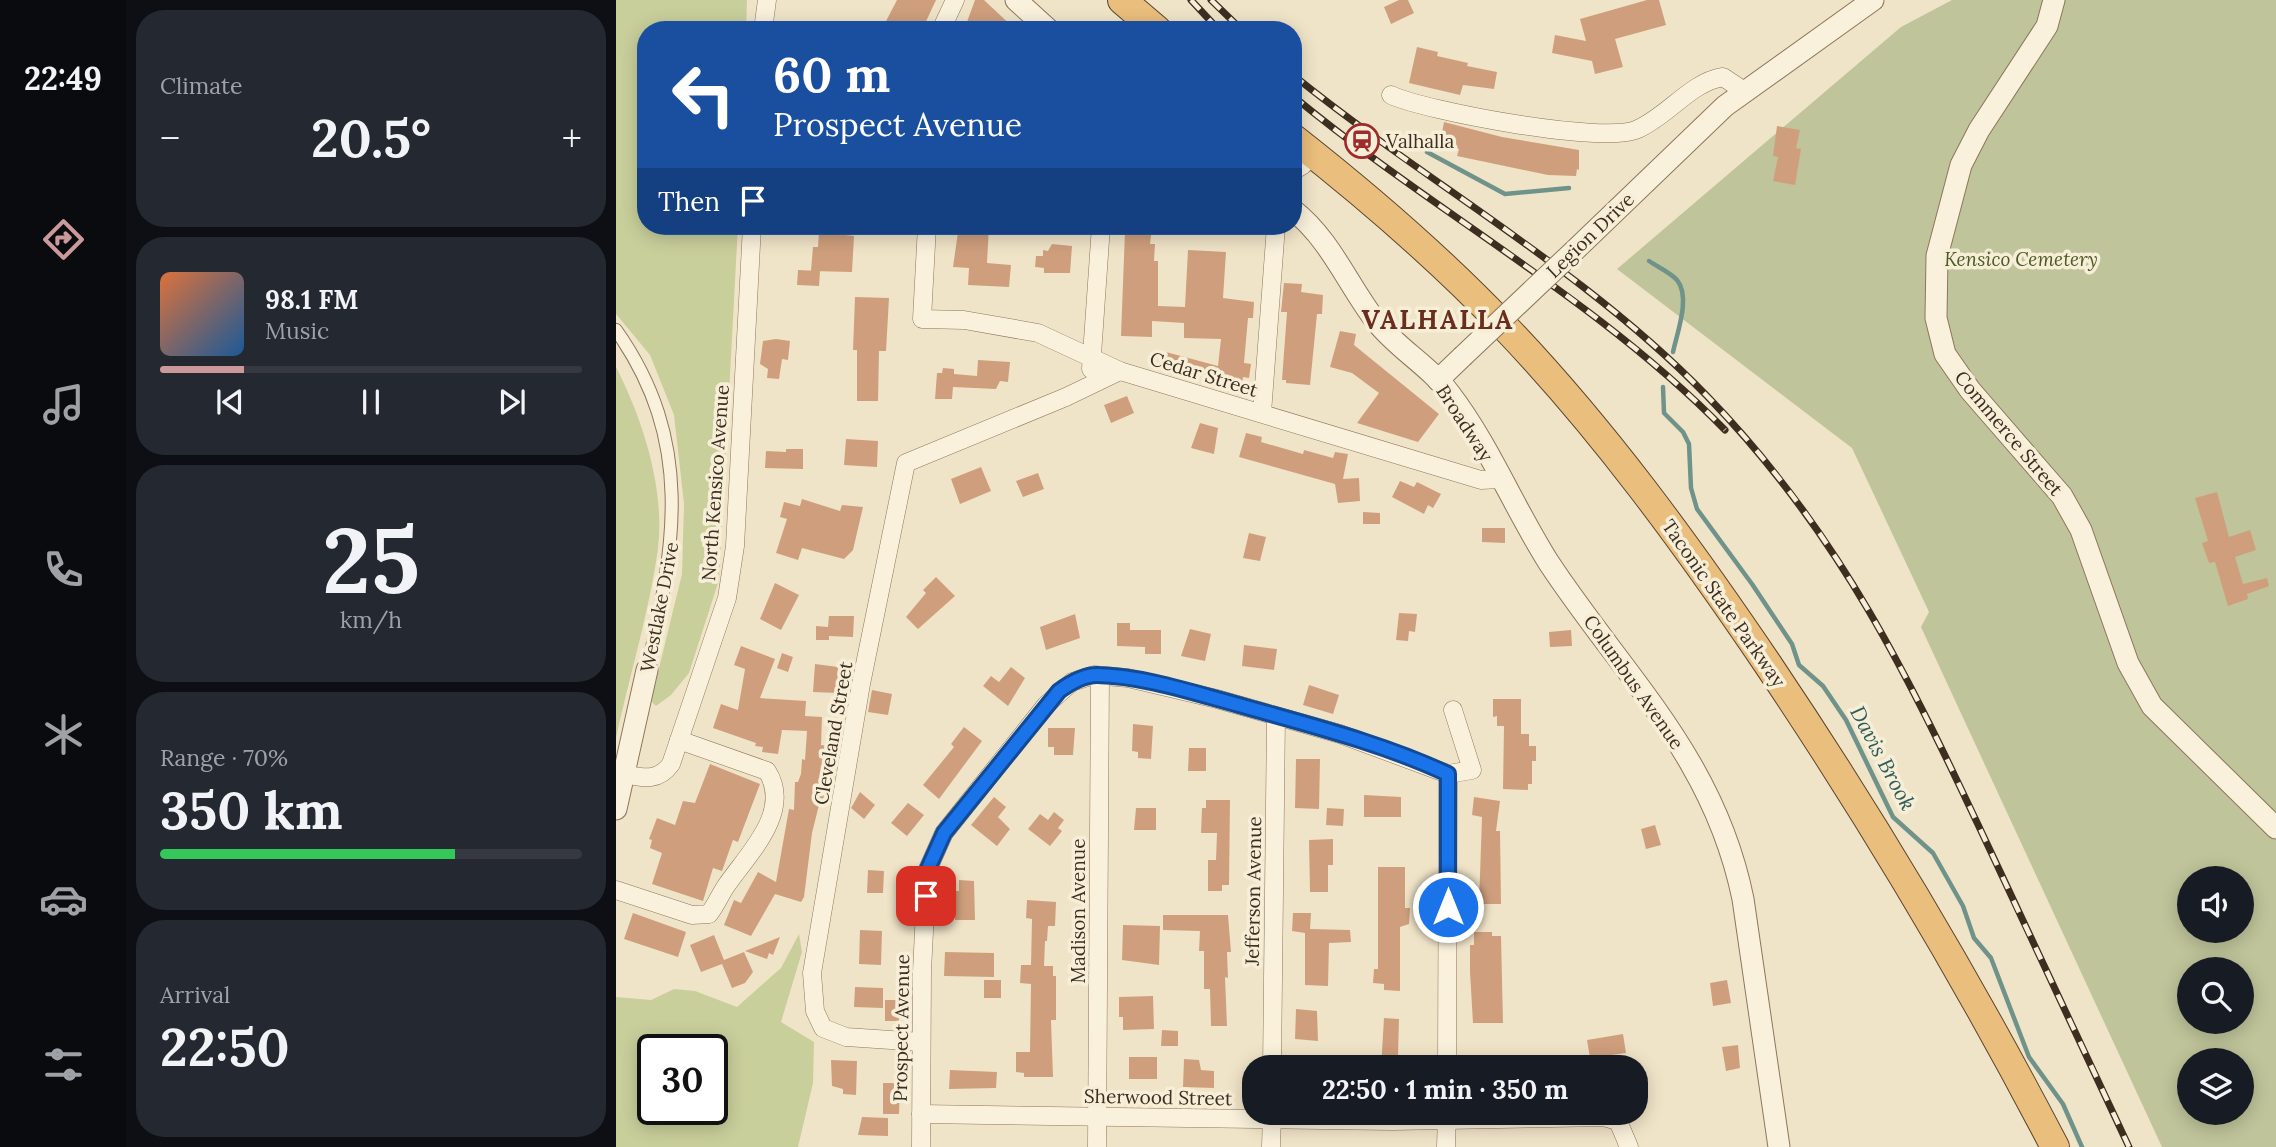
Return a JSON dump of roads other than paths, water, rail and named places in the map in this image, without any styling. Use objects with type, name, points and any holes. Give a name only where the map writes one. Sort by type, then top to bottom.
[{"type":"highway","points":[[1101,0],[1124,21]]},
{"type":"highway","points":[[1122,0],[1146,21]]},
{"type":"highway","name":"Taconic State Parkway","points":[[1302,145],[1404,229],[1503,325],[1578,408],[1664,517],[1785,691],[1881,840],[1966,984],[2055,1147]]},
{"type":"highway","name":"Taconic State Parkway","points":[[1302,168],[1398,243],[1491,334],[1559,409],[1652,526],[1722,624],[1839,801],[1953,991],[2037,1147]]},
{"type":"street","points":[[764,21],[767,0]]},
{"type":"street","points":[[946,21],[955,0]]},
{"type":"street","points":[[1016,0],[1039,21]]},
{"type":"street","name":"Legion Drive","points":[[1438,380],[1690,136],[1744,91],[1872,0]]},
{"type":"street","name":"Commerce Street","points":[[2054,0],[2047,26],[1979,130],[1957,177],[1942,226],[1935,279],[1936,318],[1945,354],[1970,390],[2062,496],[2092,557],[2129,663],[2151,706],[2276,828]]},
{"type":"street","points":[[1391,94],[1435,108],[1585,134],[1635,131],[1664,115],[1707,79],[1723,77],[1744,91]]},
{"type":"street","name":"Broadway","points":[[1302,218],[1326,243],[1384,331],[1438,380],[1463,412],[1500,479]]},
{"type":"street","name":"North Kensico Avenue","points":[[624,774],[644,778],[664,774],[679,740],[732,573],[751,235]]},
{"type":"street","points":[[927,235],[922,319],[964,320],[1018,328],[1121,370]]},
{"type":"street","points":[[1066,397],[1086,383],[1092,359],[1100,235]]},
{"type":"street","points":[[1262,413],[1275,235]]},
{"type":"street","name":"Westlake Drive","points":[[616,330],[652,396],[673,484],[671,557],[616,809]]},
{"type":"street","name":"Cedar Street","points":[[906,463],[1066,397],[1121,370],[1481,480],[1500,479]]},
{"type":"street","name":"Cleveland Street","points":[[906,463],[861,684],[812,973],[815,1011],[823,1028],[846,1037],[921,1042]]},
{"type":"street","name":"Columbus Avenue","points":[[1500,479],[1570,594],[1659,710],[1715,807],[1736,868],[1743,900],[1779,1147]]},
{"type":"street","name":"Prospect Avenue","points":[[921,1147],[921,1042],[927,871],[934,850],[944,833],[1059,691],[1072,682],[1100,676],[1141,681],[1340,734],[1448,774]]},
{"type":"street","name":"Madison Avenue","points":[[1097,1147],[1100,676]]},
{"type":"street","points":[[1447,1055],[1448,774],[1472,770],[1453,710]]},
{"type":"street","name":"Jefferson Avenue","points":[[1272,1055],[1276,716]]},
{"type":"street","points":[[616,890],[692,915],[709,914],[749,856],[770,818],[776,790],[767,771],[679,740]]},
{"type":"street","name":"Sherwood Street","points":[[921,1114],[1242,1116]]},
{"type":"street","points":[[1271,1147],[1272,1125]]},
{"type":"street","points":[[1446,1147],[1447,1125]]},
{"type":"street","name":"Sherwood Street","points":[[1620,1125],[1629,1147]]},
{"type":"waterway","name":"Davis Brook","points":[[1427,152],[1505,194],[1569,188]]},
{"type":"waterway","name":"Davis Brook","points":[[1649,261],[1668,272],[1681,287],[1682,315],[1673,352]]},
{"type":"waterway","name":"Davis Brook","points":[[1663,387],[1664,413],[1683,432],[1689,444],[1691,488],[1697,509],[1792,644],[1799,665],[1823,686],[1846,720],[1893,817],[1933,853],[1963,906],[1974,938],[1991,958],[2029,1057],[2063,1104],[2082,1147]]},
{"type":"railway","points":[[1191,0],[1211,21]]},
{"type":"railway","points":[[1211,0],[1233,21]]},
{"type":"railway","points":[[1302,82],[1610,308],[1707,396],[1754,448],[1796,501],[1834,555],[1900,667],[1990,850],[2129,1147]]},
{"type":"railway","points":[[1302,103],[1402,179],[1569,297],[1675,383],[1725,430]]},
{"type":"place","name":"Valhalla","points":[[1362,141]]},
{"type":"district","name":"VALHALLA","points":[[1438,319]]},
{"type":"park label","name":"Kensico Cemetery","points":[[2021,259]]}]
